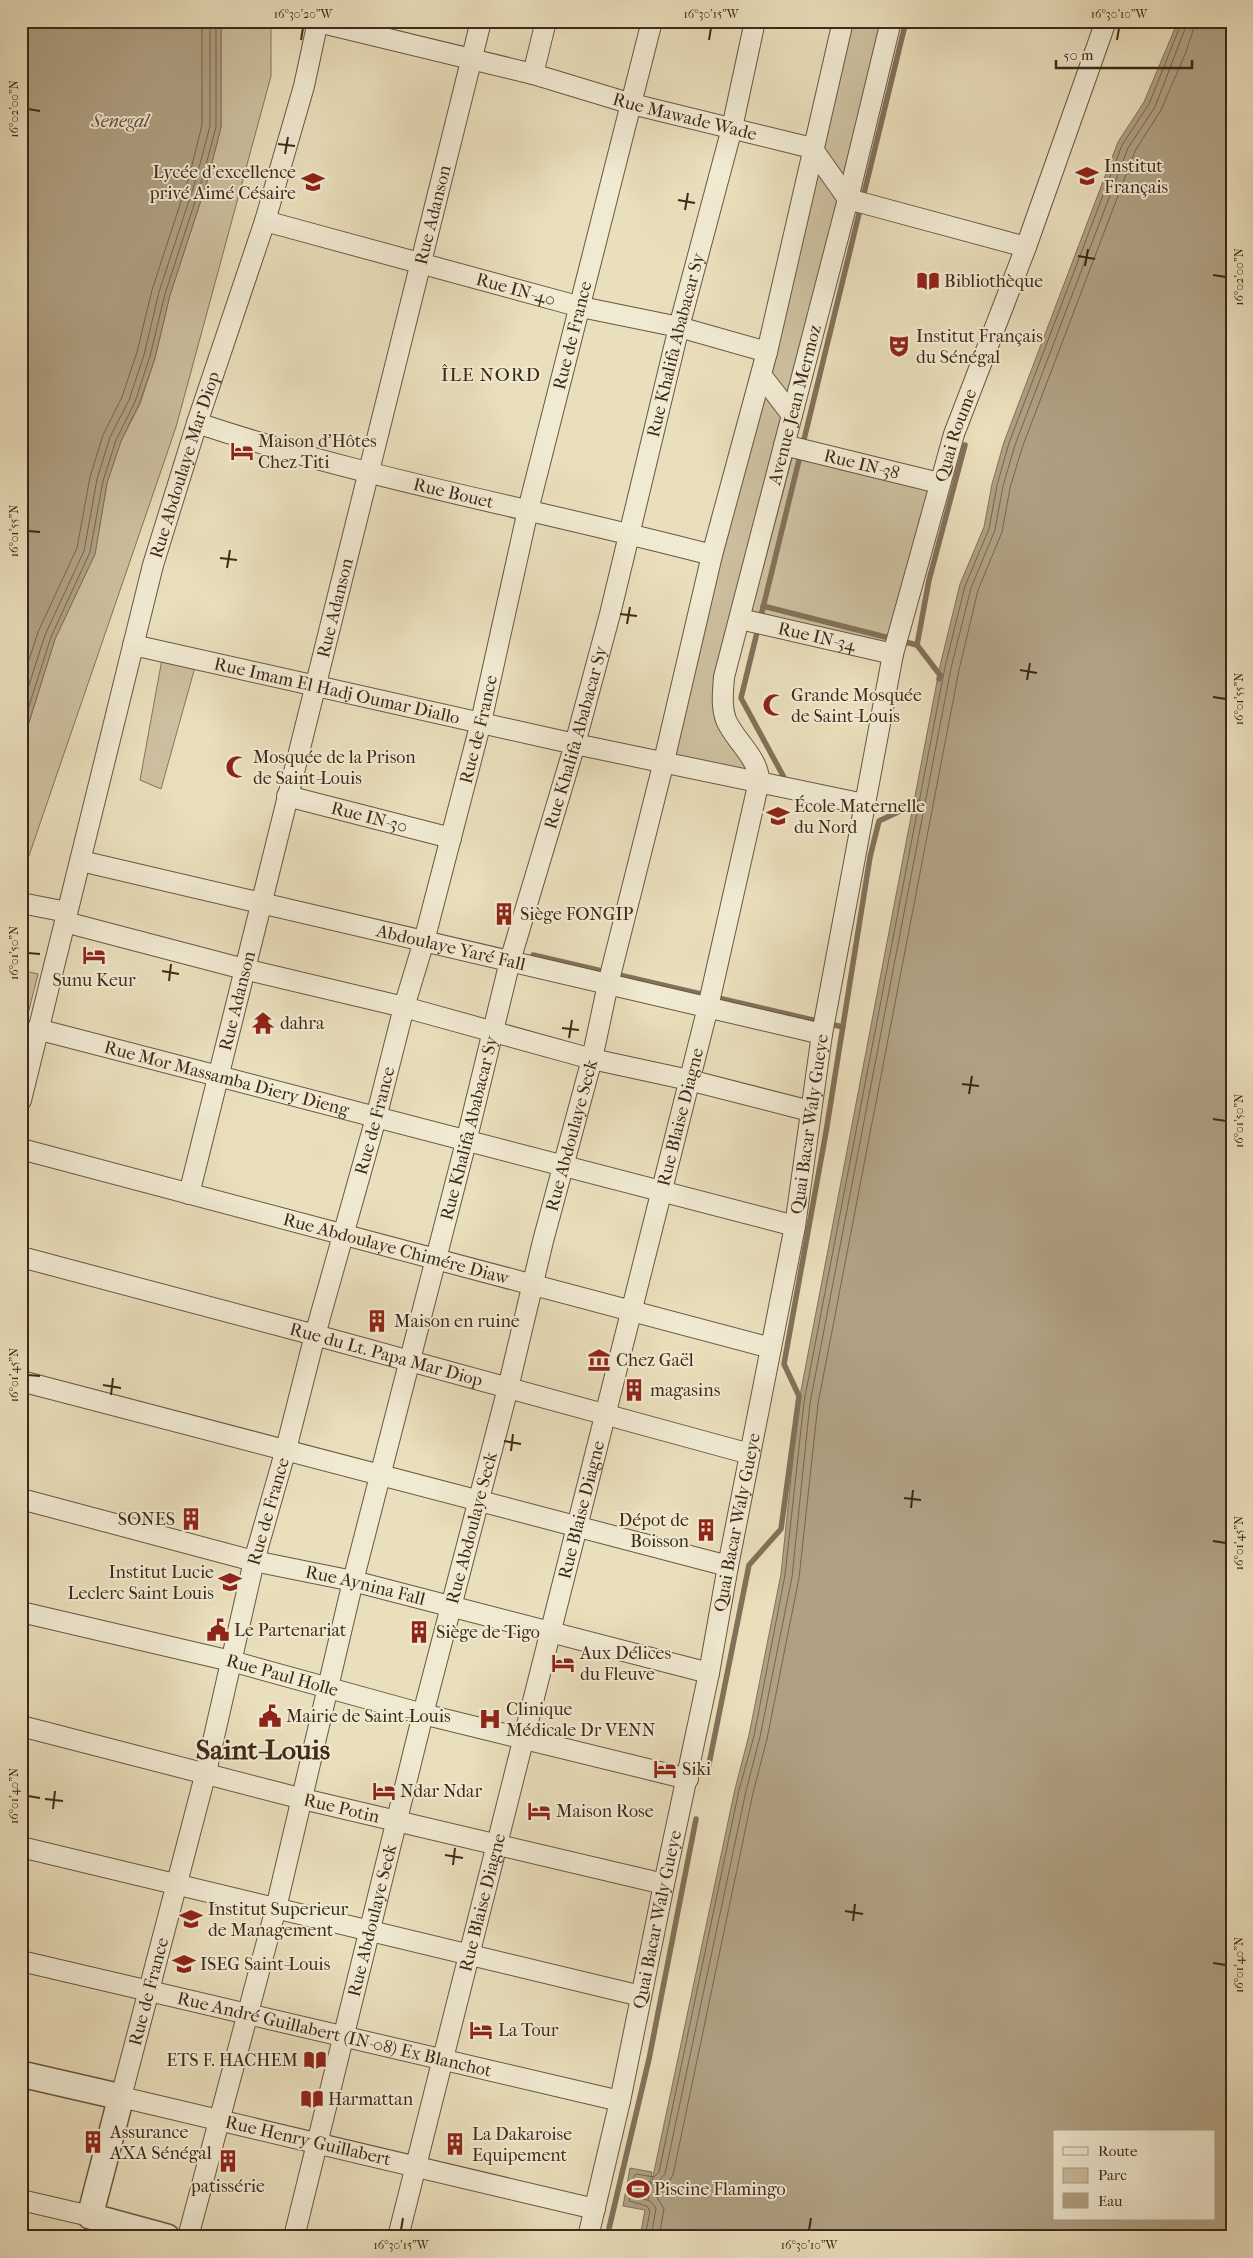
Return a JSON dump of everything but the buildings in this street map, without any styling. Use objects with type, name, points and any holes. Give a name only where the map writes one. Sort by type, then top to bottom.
[{"type":"street","name":"Rue Mawade Wade","points":[[318,21],[533,74],[632,104],[812,148]]},
{"type":"street","name":"Rue Abdoulaye Mar Diop","points":[[21,1100],[153,565],[197,423],[265,221],[304,86],[318,21]]},
{"type":"street","name":"Rue Adanson","points":[[189,1194],[480,21]]},
{"type":"street","points":[[533,74],[546,21]]},
{"type":"street","name":"Rue de France","points":[[90,2216],[206,1772],[254,1561],[376,1118],[404,1007],[424,941],[481,722],[528,510],[652,21]]},
{"type":"street","name":"Rue Khalifa Ababacar Sy","points":[[188,2237],[276,1908],[353,1581],[466,1142],[510,961],[575,744],[630,533],[679,327],[732,128],[755,21]]},
{"type":"street","points":[[664,761],[712,555],[767,352],[842,21]]},
{"type":"street","name":"Avenue Jean Mermoz","points":[[759,781],[759,769],[730,726],[722,701],[724,677],[848,199],[891,21]]},
{"type":"street","name":"Quai Roume","points":[[864,804],[893,654],[939,483],[974,380],[1026,248],[1106,21]]},
{"type":"street","points":[[812,148],[848,199],[1026,248]]},
{"type":"street","name":"Rue IN-40","points":[[265,221],[581,307],[679,327],[767,352]]},
{"type":"street","points":[[761,374],[792,415]]},
{"type":"street","name":"Rue Bouet","points":[[197,423],[247,439],[368,471],[630,533],[712,555]]},
{"type":"street","name":"Rue IN-38","points":[[784,445],[939,483]]},
{"type":"street","name":"Rue IN-34","points":[[740,618],[893,654]]},
{"type":"street","name":"Rue Imam El Hadj Oumar Diallo","points":[[133,645],[575,744],[864,804]]},
{"type":"street","name":"Rue Abdoulaye Seck","points":[[294,2237],[477,1500],[508,1388],[532,1284],[592,1059],[608,984],[664,761]]},
{"type":"street","name":"Rue Blaise Diagne","points":[[398,2237],[630,1309],[708,1007],[759,781]]},
{"type":"street","name":"Rue IN-30","points":[[287,796],[451,838]]},
{"type":"street","name":"Quai Bacar Waly Gueye","points":[[588,2237],[620,2101],[640,1996],[709,1674],[728,1566],[795,1226],[822,1034],[864,804]]},
{"type":"street","name":"Abdoulaye Yaré Fall","points":[[81,861],[822,1034]]},
{"type":"street","points":[[21,902],[244,969],[404,1007],[592,1059],[689,1080],[810,1111]]},
{"type":"street","name":"Rue Mor Massamba Diery Dieng","points":[[37,1029],[795,1226]]},
{"type":"street","name":"Rue Abdoulaye Chimére Diaw","points":[[21,1150],[344,1233],[771,1348]]},
{"type":"street","name":"Rue du Lt. Papa Mar Diop","points":[[21,1258],[315,1335],[750,1454]]},
{"type":"street","points":[[21,1381],[728,1566]]},
{"type":"street","name":"Rue Aynina Fall","points":[[21,1499],[254,1561],[353,1581],[709,1674]]},
{"type":"street","name":"Rue Paul Holle","points":[[21,1612],[231,1661],[423,1714],[688,1778]]},
{"type":"street","name":"Rue Potin","points":[[21,1726],[206,1772],[303,1799],[496,1846],[664,1884]]},
{"type":"street","points":[[21,1847],[177,1883],[468,1956],[640,1996]]},
{"type":"street","name":"Rue André Guillabert (IN-08) Ex Blanchot","points":[[21,1961],[620,2101]]},
{"type":"street","name":"Rue Henry Guillabert","points":[[21,2074],[595,2209]]},
{"type":"street","points":[[21,2200],[168,2237]]},
{"type":"green space","points":[[221,21],[271,21],[271,76],[176,427],[21,879],[21,748],[55,639],[95,554],[107,483],[121,441],[140,404],[155,358],[170,295],[207,182],[221,127]]},
{"type":"green space","points":[[849,21],[886,21],[715,688],[756,776],[670,757]]},
{"type":"green space","points":[[793,454],[931,488],[886,647],[751,613]]},
{"type":"green space","points":[[162,659],[195,667],[161,789],[140,780]]},
{"type":"green space","points":[[21,970],[38,974],[21,1042]]},
{"type":"water","name":"Senegal","points":[[21,21],[221,21],[221,127],[207,182],[170,295],[155,358],[139,404],[121,441],[107,483],[95,554],[55,639],[21,748]]},
{"type":"water","points":[[1178,21],[1232,21],[1232,2237],[640,2237],[645,2210],[623,2206],[630,2168],[652,2172],[648,2200],[735,1789],[749,1735],[781,1574],[799,1401],[940,666],[960,584],[984,527],[992,484],[1004,442],[1118,142],[1144,102]]},
{"type":"waterway","points":[[787,783],[741,698],[906,21]]},
{"type":"waterway","points":[[939,679],[940,675],[917,645],[929,580],[965,445]]},
{"type":"waterway","points":[[763,606],[917,645]]},
{"type":"waterway","points":[[707,1774],[749,1565],[781,1529],[799,1396],[784,1364],[826,1132],[870,857],[879,821],[919,802]]},
{"type":"waterway","points":[[533,955],[843,1027]]},
{"type":"waterway","points":[[607,2237],[649,2059],[696,1819]]},
{"type":"place","name":"Institut Français","points":[[1087,176]]},
{"type":"place","name":"Lycée d'excellence privé Aimé Césaire","points":[[313,182]]},
{"type":"place","name":"Bibliothèque","points":[[928,281]]},
{"type":"place","name":"Institut Français du Sénégal","points":[[899,346]]},
{"type":"place","name":"Maison d'Hôtes Chez Titi","points":[[242,451]]},
{"type":"place","name":"Grande Mosquée de Saint-Louis","points":[[774,705]]},
{"type":"place","name":"Mosquée de la Prison de Saint-Louis","points":[[237,767]]},
{"type":"place","name":"École Maternelle du Nord","points":[[778,816]]},
{"type":"place","name":"Siège FONGIP","points":[[504,914]]},
{"type":"place","name":"Sunu Keur","points":[[94,955]]},
{"type":"place","name":"dahra","points":[[263,1023]]},
{"type":"place","name":"Maison en ruine","points":[[377,1321]]},
{"type":"place","name":"Chez Gaël","points":[[599,1360]]},
{"type":"place","name":"magasins","points":[[634,1390]]},
{"type":"place","name":"SONES","points":[[191,1519]]},
{"type":"place","name":"Dépot de Boisson","points":[[706,1530]]},
{"type":"place","name":"Institut Lucie Leclerc Saint Louis","points":[[230,1582]]},
{"type":"place","name":"Le Partenariat","points":[[218,1630]]},
{"type":"place","name":"Siège de Tigo","points":[[419,1632]]},
{"type":"place","name":"Aux Délices du Fleuve","points":[[563,1663]]},
{"type":"place","name":"Mairie de Saint-Louis","points":[[270,1716]]},
{"type":"place","name":"Clinique Médicale Dr VENN","points":[[490,1719]]},
{"type":"place","name":"Siki","points":[[665,1769]]},
{"type":"place","name":"Ndar Ndar","points":[[384,1791]]},
{"type":"place","name":"Maison Rose","points":[[539,1811]]},
{"type":"place","name":"Institut Superieur de Management","points":[[191,1919]]},
{"type":"place","name":"ISEG Saint-Louis","points":[[184,1964]]},
{"type":"place","name":"La Tour","points":[[481,2030]]},
{"type":"place","name":"ETS F. HACHEM","points":[[315,2060]]},
{"type":"place","name":"Harmattan","points":[[312,2099]]},
{"type":"place","name":"Assurance AXA Sénégal","points":[[93,2142]]},
{"type":"place","name":"La Dakaroise Equipement","points":[[455,2144]]},
{"type":"place","name":"patissérie","points":[[228,2161]]},
{"type":"place","name":"Piscine Flamingo","points":[[638,2189]]},
{"type":"district","name":"ÎLE NORD","points":[[491,375]]},
{"type":"district","name":"Saint-Louis","points":[[263,1749]]}]
